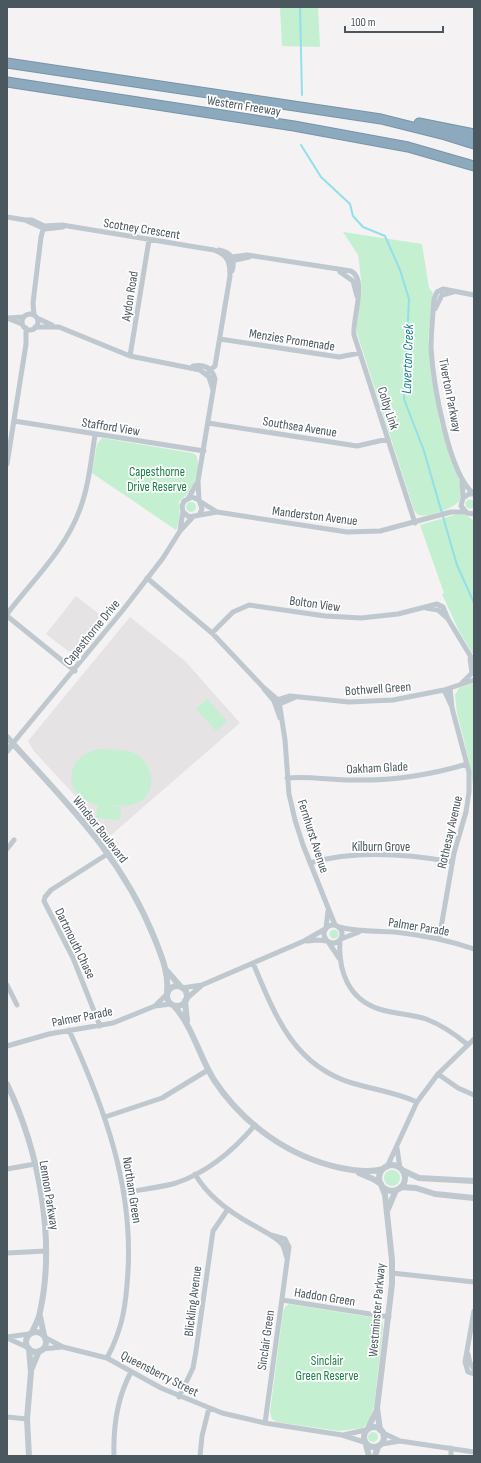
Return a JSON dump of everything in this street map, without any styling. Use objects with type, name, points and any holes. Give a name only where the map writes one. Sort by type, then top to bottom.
[{"type":"highway","name":"Western Freeway","points":[[7,63],[382,119],[474,144]]},
{"type":"highway","name":"Western Freeway","points":[[7,82],[294,126],[408,147],[474,166]]},
{"type":"highway","points":[[382,119],[418,123],[474,134]]},
{"type":"highway","points":[[408,147],[474,170]]},
{"type":"street","name":"Scotney Crescent","points":[[7,218],[32,220],[44,228],[56,224],[214,250],[232,260]]},
{"type":"street","points":[[26,344],[34,328],[35,317],[33,303],[44,228]]},
{"type":"street","name":"Aydon Road","points":[[130,356],[149,240]]},
{"type":"street","name":"Colby Link","points":[[232,260],[254,257],[351,271],[358,277],[360,287],[354,328],[360,353],[415,522]]},
{"type":"street","points":[[189,498],[198,481],[204,451],[213,390],[209,371],[217,355],[232,260]]},
{"type":"street","name":"Tiverton Parkway","points":[[453,292],[443,289],[437,292],[434,299],[431,347],[435,381],[443,424],[462,481],[462,500],[469,514]]},
{"type":"street","points":[[453,292],[474,295]]},
{"type":"street","name":"Tiverton Parkway","points":[[434,312],[440,297],[453,292]]},
{"type":"street","points":[[7,464],[26,344],[24,326],[25,316],[33,303]]},
{"type":"street","points":[[53,326],[34,328],[24,326],[7,318],[25,316],[35,317],[53,326],[64,328],[130,356],[209,371]]},
{"type":"street","name":"Menzies Promenade","points":[[220,339],[339,357],[360,353]]},
{"type":"street","name":"Stafford View","points":[[14,422],[204,451]]},
{"type":"street","name":"Southsea Avenue","points":[[208,423],[357,446],[388,439]]},
{"type":"street","points":[[74,671],[7,615],[54,555],[72,528],[85,494],[95,434]]},
{"type":"street","points":[[198,481],[200,501],[202,509],[199,515],[192,518],[183,512],[182,503],[189,498],[195,497],[200,501],[217,512]]},
{"type":"street","name":"Tiverton Parkway","points":[[462,481],[474,494]]},
{"type":"street","points":[[462,500],[469,494],[474,494]]},
{"type":"street","name":"Manderston Avenue","points":[[451,512],[462,500]]},
{"type":"street","name":"Capesthorne Drive","points":[[180,531],[183,512]]},
{"type":"street","name":"Manderston Avenue","points":[[199,515],[217,512],[347,532],[380,531],[451,512],[469,514]]},
{"type":"street","points":[[469,514],[474,519]]},
{"type":"street","name":"Capesthorne Drive","points":[[13,743],[74,671],[163,558],[180,531],[192,518]]},
{"type":"street","points":[[147,578],[212,633],[263,687],[267,694],[277,702]]},
{"type":"street","name":"Bolton View","points":[[212,633],[233,612],[249,606],[348,618],[386,616],[425,608],[438,610],[448,618],[469,656],[474,662]]},
{"type":"street","name":"Bolton View","points":[[469,656],[472,667],[472,678]]},
{"type":"street","name":"Bothwell Green","points":[[277,702],[284,697],[370,702],[415,697],[450,688],[472,678]]},
{"type":"street","name":"Rothesay Avenue","points":[[450,688],[452,708]]},
{"type":"street","name":"Rothesay Avenue","points":[[439,939],[452,862],[468,806],[472,800],[467,764],[452,708],[444,690]]},
{"type":"street","name":"Fernhurst Avenue","points":[[277,702],[285,740],[287,778],[295,820],[328,910],[337,926]]},
{"type":"street","name":"Windsor Boulevard","points":[[7,737],[85,822],[108,853],[141,907],[166,970],[167,993]]},
{"type":"street","points":[[7,752],[13,743]]},
{"type":"street","name":"Oakham Glade","points":[[287,778],[304,777],[354,780],[387,779],[427,774],[467,764]]},
{"type":"street","points":[[468,806],[474,807]]},
{"type":"street","points":[[7,849],[14,840]]},
{"type":"street","name":"Dartmouth Chase","points":[[100,1026],[73,958],[44,902],[51,890],[108,853]]},
{"type":"street","name":"Kilburn Grove","points":[[310,863],[331,859],[375,855],[420,857],[452,862]]},
{"type":"street","name":"Fernhurst Avenue","points":[[326,929],[328,910]]},
{"type":"street","points":[[339,959],[340,940],[342,934],[337,926],[326,929],[304,941],[202,985],[172,987],[167,993],[167,1000],[187,1022],[208,1070],[229,1100],[255,1125],[277,1141],[303,1155],[330,1165],[355,1171],[373,1179],[389,1190],[416,1188],[435,1194],[474,1198]]},
{"type":"street","name":"Palmer Parade","points":[[337,926],[360,932],[399,933],[439,939],[474,949]]},
{"type":"street","points":[[326,929],[324,934],[339,959],[346,981],[354,993],[364,1002],[378,1009],[428,1020],[454,1034],[468,1045]]},
{"type":"street","name":"Palmer Parade","points":[[340,940],[360,932]]},
{"type":"street","points":[[304,941],[318,940],[334,943],[340,940]]},
{"type":"street","points":[[253,963],[282,1029],[304,1056],[335,1076],[352,1083],[388,1091],[417,1102]]},
{"type":"street","name":"Windsor Boulevard","points":[[166,970],[182,987]]},
{"type":"street","points":[[7,985],[17,1005]]},
{"type":"street","points":[[173,1005],[180,1005],[202,985]]},
{"type":"street","points":[[182,987],[186,993],[187,1022]]},
{"type":"street","name":"Palmer Parade","points":[[155,1006],[167,993]]},
{"type":"street","name":"Palmer Parade","points":[[7,1051],[10,1046],[49,1034],[113,1023],[155,1006],[173,1005]]},
{"type":"street","name":"Northam Green","points":[[69,1030],[105,1117],[115,1147],[124,1193],[128,1239],[126,1293],[120,1332],[107,1358]]},
{"type":"street","points":[[381,1185],[379,1176],[385,1168],[398,1143],[417,1102],[438,1074],[474,1039]]},
{"type":"street","points":[[105,1117],[143,1106],[162,1098],[208,1070]]},
{"type":"street","points":[[438,1074],[458,1088],[474,1095]]},
{"type":"street","name":"Lennon Parkway","points":[[7,1084],[25,1128],[35,1164],[43,1206],[46,1252],[40,1314],[45,1337]]},
{"type":"street","points":[[124,1193],[176,1183],[195,1174],[230,1152],[255,1125]]},
{"type":"street","points":[[398,1143],[397,1155],[404,1181],[398,1189]]},
{"type":"street","points":[[7,1169],[35,1164]]},
{"type":"street","points":[[355,1171],[374,1172],[393,1166],[420,1178],[474,1181]]},
{"type":"street","name":"Sinclair Green","points":[[195,1174],[210,1194],[228,1209],[271,1235],[281,1237],[288,1243],[289,1247],[265,1423]]},
{"type":"street","name":"Westminster Parkway","points":[[381,1185],[385,1195],[392,1273],[378,1408],[382,1431]]},
{"type":"street","name":"Westminster Parkway","points":[[387,1214],[389,1202],[398,1189]]},
{"type":"street","name":"Blickling Avenue","points":[[179,1397],[193,1368],[213,1231],[228,1209]]},
{"type":"street","points":[[7,1253],[46,1252]]},
{"type":"street","points":[[392,1273],[474,1282]]},
{"type":"street","name":"Haddon Green","points":[[282,1300],[388,1317]]},
{"type":"street","points":[[474,1311],[465,1368],[468,1372],[474,1374]]},
{"type":"street","name":"Lennon Parkway","points":[[31,1333],[40,1314]]},
{"type":"street","points":[[7,1338],[39,1332],[45,1337],[46,1344],[41,1350],[31,1372]]},
{"type":"street","points":[[29,1456],[27,1418],[31,1372],[29,1349],[26,1342],[31,1333]]},
{"type":"street","name":"Queensberry Street","points":[[45,1337],[63,1347],[107,1358],[179,1397],[209,1408],[265,1423],[342,1435],[365,1443]]},
{"type":"street","points":[[7,1338],[34,1352],[41,1350]]},
{"type":"street","name":"Queensberry Street","points":[[41,1350],[63,1347]]},
{"type":"street","points":[[468,1351],[470,1363],[474,1369]]},
{"type":"street","points":[[114,1456],[114,1437],[118,1404],[131,1372]]},
{"type":"street","points":[[200,1456],[202,1436],[209,1408]]},
{"type":"street","name":"Westminster Parkway","points":[[367,1429],[378,1408]]},
{"type":"street","points":[[7,1416],[27,1418]]},
{"type":"street","points":[[369,1456],[363,1436],[367,1429],[375,1427],[400,1441]]},
{"type":"street","name":"Queensberry Street","points":[[342,1435],[367,1429]]},
{"type":"street","points":[[375,1456],[384,1439],[382,1431]]},
{"type":"street","points":[[365,1443],[372,1448],[400,1441],[474,1452]]},
{"type":"street","points":[[451,1448],[451,1456]]},
{"type":"shaded area","points":[[76,596],[104,618],[78,651],[68,651],[46,634]]},
{"type":"shaded area","points":[[130,617],[185,661],[240,723],[110,836],[33,750],[28,741]]},
{"type":"green space","points":[[280,7],[318,7],[320,47],[282,46]]},
{"type":"green space","points":[[343,232],[422,244],[429,288],[433,293],[428,338],[432,380],[440,424],[460,482],[460,500],[453,506],[440,512],[422,516],[418,515],[414,510],[357,333],[362,290],[359,261],[358,255]]},
{"type":"green space","name":"Capesthorne Drive Reserve","points":[[102,438],[192,453],[196,455],[198,464],[197,475],[191,490],[179,502],[180,518],[176,530],[92,473],[97,444]]},
{"type":"green space","points":[[470,499],[475,504],[470,509],[465,504]]},
{"type":"green space","points":[[191,502],[196,507],[191,512],[186,507]]},
{"type":"green space","points":[[458,514],[466,515],[474,521],[474,656],[460,633],[442,594],[444,593],[420,525]]},
{"type":"green space","points":[[474,683],[474,795],[471,769],[457,713],[455,695],[459,688]]},
{"type":"green space","points":[[207,699],[227,721],[216,731],[196,709]]},
{"type":"green space","points":[[100,749],[131,752],[139,756],[149,768],[151,784],[149,792],[144,798],[137,803],[130,805],[106,805],[121,807],[120,820],[96,818],[98,805],[86,801],[78,794],[73,785],[71,776],[73,767],[79,759],[88,753]]},
{"type":"green space","points":[[334,929],[339,934],[334,939],[329,934]]},
{"type":"green space","points":[[392,1170],[398,1172],[400,1178],[398,1184],[392,1186],[386,1184],[384,1178],[386,1172]]},
{"type":"green space","name":"Sinclair Green Reserve","points":[[289,1304],[376,1318],[383,1322],[374,1406],[370,1419],[363,1428],[339,1431],[277,1422],[272,1419],[270,1412],[283,1312],[285,1307]]},
{"type":"green space","points":[[371,1432],[375,1432],[377,1433],[377,1441],[371,1442],[368,1439],[368,1435]]},
{"type":"waterway","name":"Laverton Creek","points":[[300,7],[302,95]]},
{"type":"waterway","name":"Laverton Creek","points":[[301,145],[321,177],[350,204],[353,216],[363,227],[385,236],[400,270],[409,299],[404,399],[424,451],[457,565],[474,603]]}]
